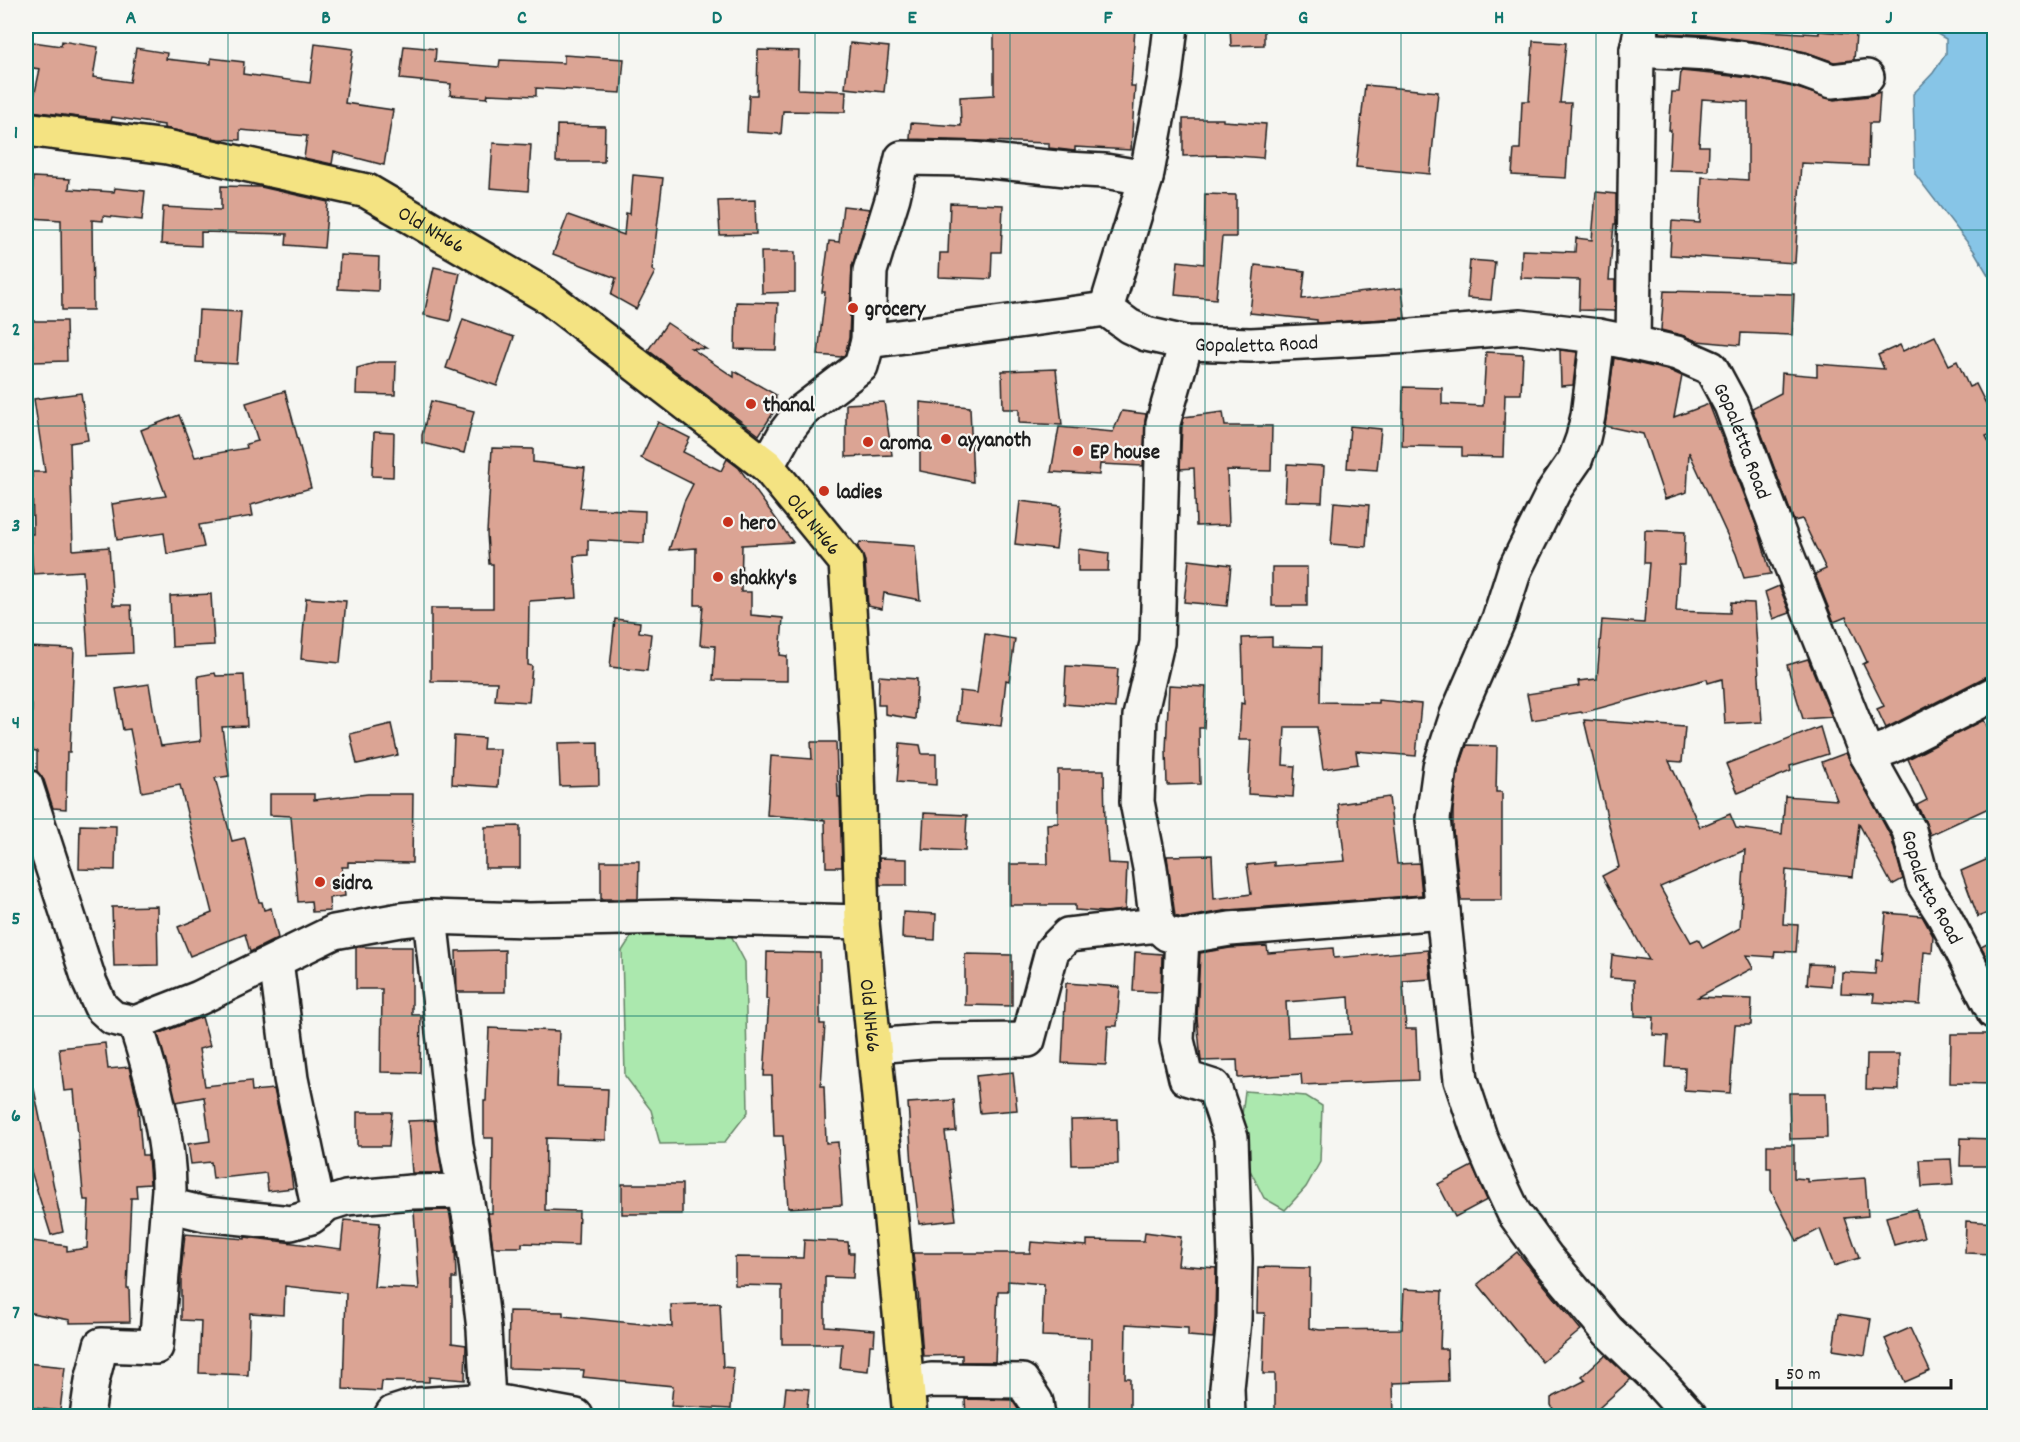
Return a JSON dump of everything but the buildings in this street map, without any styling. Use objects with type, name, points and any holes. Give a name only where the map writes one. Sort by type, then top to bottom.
[{"type":"main road","name":"Old NH66","points":[[26,129],[167,147],[367,191],[547,296],[767,466],[846,562],[857,732],[862,922],[908,1401]]},
{"type":"street","points":[[868,341],[1106,309],[1146,177],[1166,77],[1171,26]]},
{"type":"street","points":[[1633,343],[1640,38],[1708,54],[1755,60],[1802,70],[1832,81],[1867,77]]},
{"type":"street","points":[[767,466],[786,432],[802,411],[861,366],[868,341],[870,271],[902,158],[971,159],[1146,177]]},
{"type":"street","name":"Gopaletta Road","points":[[1106,309],[1129,327],[1146,334],[1186,343],[1251,345],[1521,327],[1598,336],[1633,343],[1677,353],[1711,368],[1731,405],[1783,545],[1867,755],[1909,830],[1923,883],[1943,914],[1995,1012]]},
{"type":"street","points":[[1598,336],[1588,416],[1579,449],[1575,460],[1555,489],[1515,569],[1499,619],[1457,716],[1440,767],[1433,819],[1461,1080],[1480,1137],[1514,1213],[1546,1257],[1608,1331],[1654,1376],[1690,1416]]},
{"type":"street","points":[[1186,343],[1163,423],[1157,644],[1140,716],[1137,802],[1150,868],[1170,931],[1177,1040],[1186,1078],[1214,1087],[1231,1137],[1234,1320],[1227,1388],[1228,1416]]},
{"type":"street","points":[[1867,755],[1890,747],[1995,694]]},
{"type":"street","points":[[26,786],[90,983],[101,1007],[113,1018],[135,1023],[199,998],[334,932],[430,917],[530,920],[672,917],[862,922]]},
{"type":"street","points":[[875,1046],[933,1041],[1028,1041],[1052,951],[1068,935],[1230,929],[1443,912]]},
{"type":"street","points":[[430,917],[456,1147],[471,1229],[484,1329],[488,1400]]},
{"type":"street","points":[[276,961],[291,1078],[319,1211]]},
{"type":"street","points":[[87,1416],[92,1381],[101,1345],[156,1347],[169,1168],[145,1055],[135,1023]]},
{"type":"street","points":[[168,1205],[205,1214],[291,1223],[311,1218],[327,1204],[346,1198],[411,1192],[464,1191]]},
{"type":"street","points":[[908,1401],[931,1380],[1022,1381],[1036,1402],[1038,1416]]},
{"type":"street","points":[[391,1416],[393,1413],[418,1405],[488,1400],[576,1416]]},
{"type":"green space","points":[[638,926],[727,928],[745,962],[748,1112],[724,1143],[660,1144],[651,1110],[625,1076],[622,951]]},
{"type":"green space","points":[[1245,1091],[1306,1096],[1322,1106],[1320,1162],[1306,1187],[1285,1210],[1264,1198],[1243,1156],[1241,1123]]},
{"type":"water","points":[[1923,26],[1994,26],[1994,285],[1974,251],[1915,174],[1913,94],[1933,73],[1946,54],[1946,39]]},
{"type":"place","name":"grocery","points":[[853,308]]},
{"type":"place","name":"thanal","points":[[751,404]]},
{"type":"place","name":"ayyanoth","points":[[946,439]]},
{"type":"place","name":"aroma","points":[[868,442]]},
{"type":"place","name":"EP house","points":[[1078,451]]},
{"type":"place","name":"ladies","points":[[824,491]]},
{"type":"place","name":"hero","points":[[728,522]]},
{"type":"place","name":"shakky's","points":[[718,577]]},
{"type":"place","name":"sidra","points":[[320,882]]}]
